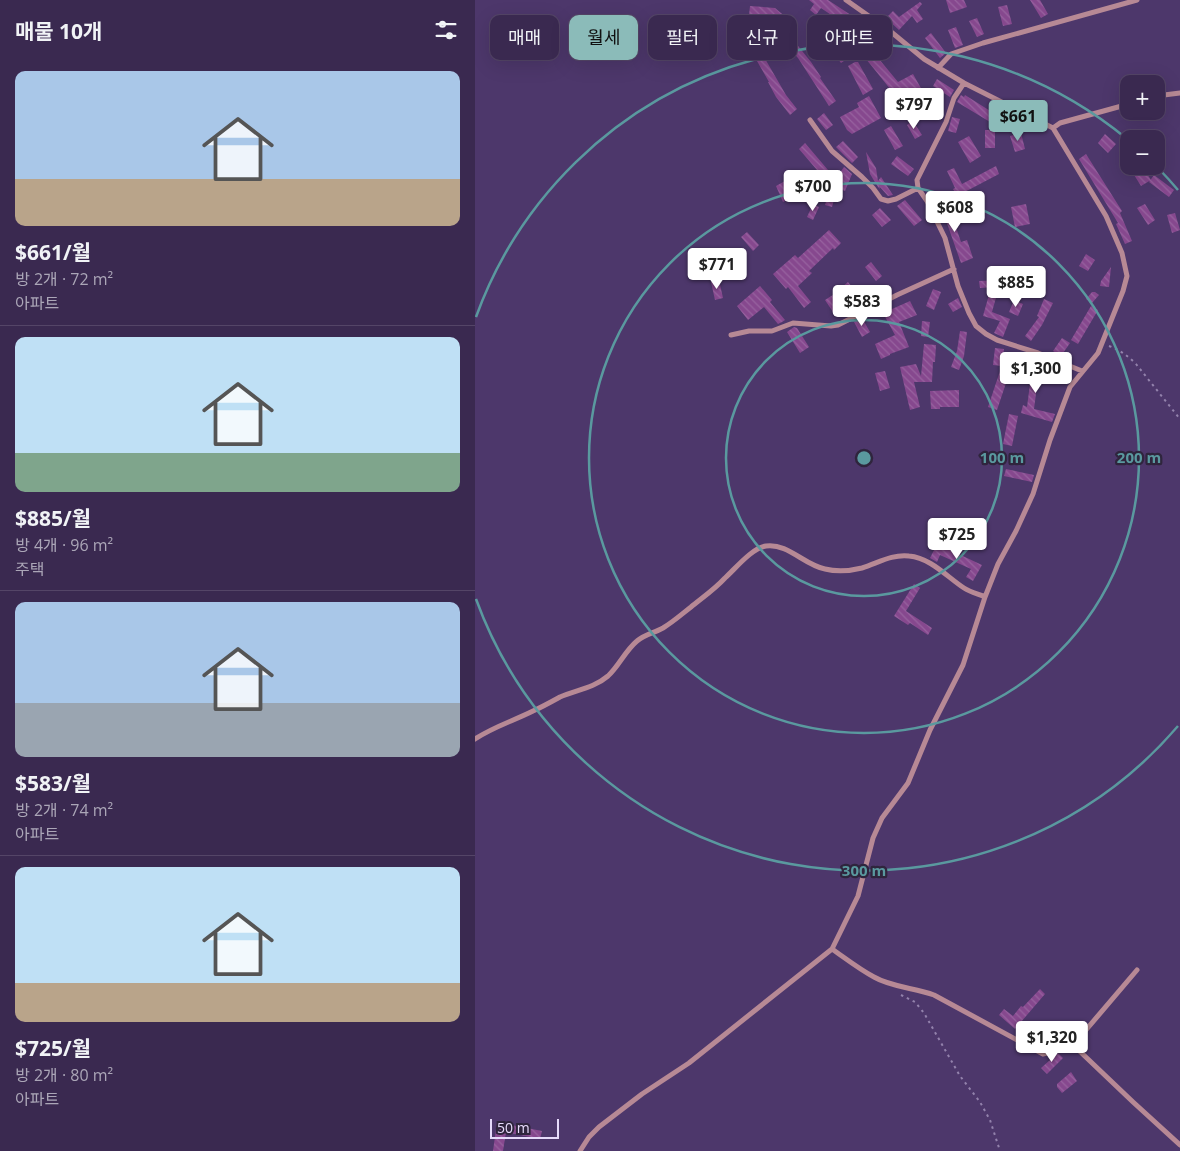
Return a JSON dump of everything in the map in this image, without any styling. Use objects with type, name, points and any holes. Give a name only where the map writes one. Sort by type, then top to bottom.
[{"type":"street","points":[[580,1151],[589,1137],[599,1127],[642,1094],[689,1062],[832,949],[858,896],[873,838],[882,818],[908,783],[930,730],[963,666],[985,597],[998,564],[1033,494],[1070,386],[1098,353],[1123,291],[1127,276],[1123,254],[1106,216],[1053,128],[938,68],[846,0]]},
{"type":"street","points":[[938,68],[951,54],[983,43],[1137,0]]},
{"type":"street","points":[[964,83],[954,98],[946,122],[917,180],[918,188],[927,201],[945,238],[969,313],[976,326],[997,340],[1038,353],[1082,371]]},
{"type":"street","points":[[1165,95],[1180,93]]},
{"type":"street","points":[[1053,128],[1060,123],[1120,106]]},
{"type":"street","points":[[810,120],[832,151],[862,177],[881,199],[888,202],[918,188]]},
{"type":"street","points":[[731,335],[749,331],[772,331],[793,323],[838,325],[954,269]]},
{"type":"street","points":[[475,739],[560,697],[598,683],[609,675],[637,641],[676,619],[761,547],[784,548],[815,566],[836,571],[861,568],[895,557],[909,556],[928,562],[966,589],[985,597]]},
{"type":"street","points":[[832,949],[875,978],[934,995],[1043,1054],[1050,1053],[1060,1042],[1065,1041],[1074,1044],[1180,1145]]},
{"type":"street","points":[[1074,1044],[1137,970]]},
{"type":"path","points":[[1102,344],[1116,348],[1137,364],[1180,418]]},
{"type":"path","points":[[900,994],[915,1002],[924,1013],[960,1076],[983,1108],[1000,1151]]},
{"type":"building","points":[[809,0],[828,0],[851,15],[831,15],[821,8],[816,15],[810,10],[814,4]]},
{"type":"building","points":[[946,0],[964,0],[967,7],[950,13]]},
{"type":"building","points":[[1030,0],[1040,0],[1048,14],[1041,18]]},
{"type":"building","points":[[920,2],[922,4],[917,10],[923,19],[917,23],[912,16],[899,30],[892,24],[892,15],[889,15],[893,11],[899,17]]},
{"type":"building","points":[[1007,5],[1012,24],[1003,26],[998,7]]},
{"type":"building","points":[[750,6],[775,8],[783,15],[749,15]]},
{"type":"building","points":[[977,18],[984,34],[977,37],[969,21]]},
{"type":"building","points":[[956,27],[963,45],[955,48],[948,30]]},
{"type":"building","points":[[931,33],[946,53],[940,58],[925,38]]},
{"type":"building","points":[[797,45],[807,57],[807,60],[811,62],[836,101],[829,106],[798,58]]},
{"type":"building","points":[[756,60],[766,60],[786,95],[797,109],[790,115],[776,97]]},
{"type":"building","points":[[867,60],[880,60],[898,82],[913,74],[922,90],[903,101],[907,109],[896,115],[885,92],[891,90]]},
{"type":"building","points":[[858,62],[873,89],[863,95],[848,66]]},
{"type":"building","points":[[937,79],[954,90],[950,97],[933,86]]},
{"type":"building","points":[[961,95],[964,97],[965,95],[995,114],[995,125],[957,102]]},
{"type":"building","points":[[869,96],[881,118],[852,134],[847,130],[840,117],[859,107],[857,103]]},
{"type":"building","points":[[1007,110],[1018,115],[1011,129],[1000,122]]},
{"type":"building","points":[[824,113],[833,125],[826,130],[817,119]]},
{"type":"building","points":[[952,117],[960,119],[956,133],[948,131]]},
{"type":"building","points":[[913,121],[922,135],[915,139],[907,125]]},
{"type":"building","points":[[891,126],[903,146],[895,150],[884,130]]},
{"type":"building","points":[[985,130],[995,130],[995,148],[985,148]]},
{"type":"building","points":[[1021,133],[1025,149],[1015,152],[1010,136]]},
{"type":"building","points":[[1105,134],[1116,144],[1108,153],[1098,143]]},
{"type":"building","points":[[969,136],[981,156],[970,163],[958,142]]},
{"type":"building","points":[[843,141],[858,157],[852,163],[836,147]]},
{"type":"building","points":[[805,143],[828,170],[828,173],[823,177],[799,149]]},
{"type":"building","points":[[866,152],[876,168],[878,181],[881,177],[893,195],[888,196],[878,187],[870,174]]},
{"type":"building","points":[[1086,154],[1122,211],[1120,213],[1132,241],[1125,244],[1116,224],[1118,223],[1079,159]]},
{"type":"building","points":[[897,156],[914,169],[908,176],[891,164]]},
{"type":"building","points":[[996,166],[999,174],[957,196],[947,171],[954,168],[962,184]]},
{"type":"building","points":[[844,167],[852,174],[845,191],[834,187]]},
{"type":"building","points":[[801,172],[809,188],[783,202],[776,186]]},
{"type":"building","points":[[1134,175],[1148,175],[1151,180],[1141,186]]},
{"type":"building","points":[[1154,175],[1174,190],[1169,197],[1149,182]]},
{"type":"building","points":[[829,191],[836,193],[832,207],[825,205]]},
{"type":"building","points":[[945,195],[961,242],[967,240],[973,258],[961,263],[938,198]]},
{"type":"building","points":[[905,200],[922,220],[914,226],[897,206]]},
{"type":"building","points":[[813,204],[819,207],[813,220],[807,217]]},
{"type":"building","points":[[1026,204],[1030,224],[1015,227],[1011,207]]},
{"type":"building","points":[[1145,204],[1155,220],[1148,225],[1137,208]]},
{"type":"building","points":[[880,208],[891,220],[882,227],[872,215]]},
{"type":"building","points":[[1175,213],[1180,230],[1172,233],[1167,215]]},
{"type":"building","points":[[829,230],[841,243],[834,250],[833,248],[809,271],[812,273],[798,286],[811,302],[804,308],[788,287],[786,289],[773,274],[795,255],[798,258]]},
{"type":"building","points":[[747,232],[759,245],[753,251],[741,237]]},
{"type":"building","points":[[725,248],[739,265],[733,270],[719,254]]},
{"type":"building","points":[[1086,254],[1095,260],[1088,271],[1079,266]]},
{"type":"building","points":[[871,262],[882,276],[876,281],[865,267]]},
{"type":"building","points":[[1111,267],[1109,287],[1100,286],[1101,281]]},
{"type":"building","points":[[1028,279],[1028,285],[980,288],[979,281]]},
{"type":"building","points":[[719,280],[723,298],[715,300],[711,282]]},
{"type":"building","points":[[848,282],[858,294],[835,315],[825,300],[842,289]]},
{"type":"building","points":[[760,286],[785,320],[778,324],[764,307],[748,320],[737,306]]},
{"type":"building","points":[[933,289],[941,292],[934,310],[926,306]]},
{"type":"building","points":[[990,291],[997,294],[992,312],[1010,319],[1003,337],[994,333],[1000,321],[983,316]]},
{"type":"building","points":[[1092,292],[1099,295],[1092,303],[1086,299]]},
{"type":"building","points":[[958,298],[962,307],[953,312],[948,304]]},
{"type":"building","points":[[1044,299],[1053,303],[1042,325],[1031,341],[1025,336],[1039,317],[1037,316]]},
{"type":"building","points":[[1014,300],[1023,304],[1018,316],[1009,312]]},
{"type":"building","points":[[910,301],[917,315],[899,322],[909,347],[881,359],[875,344],[895,335],[883,313]]},
{"type":"building","points":[[1091,306],[1098,310],[1078,344],[1071,340]]},
{"type":"building","points":[[862,318],[870,332],[862,337],[854,322]]},
{"type":"building","points":[[922,321],[930,322],[928,337],[921,336]]},
{"type":"building","points":[[794,327],[797,328],[809,347],[800,353],[787,332]]},
{"type":"building","points":[[960,331],[967,332],[964,356],[959,370],[951,367],[957,351]]},
{"type":"building","points":[[1062,338],[1070,343],[1061,356],[1053,351]]},
{"type":"building","points":[[924,344],[936,345],[932,382],[914,382],[920,407],[910,410],[900,367],[916,364],[921,376]]},
{"type":"building","points":[[995,348],[1004,349],[1002,366],[993,365]]},
{"type":"building","points":[[1033,358],[1043,360],[1040,378],[1038,378],[1034,409],[1055,414],[1052,422],[1021,413],[1023,405],[1027,407]]},
{"type":"building","points":[[1001,368],[1010,371],[997,410],[988,407]]},
{"type":"building","points":[[885,371],[890,388],[880,391],[875,373]]},
{"type":"building","points":[[959,390],[959,407],[931,409],[930,391]]},
{"type":"building","points":[[1009,414],[1018,416],[1012,446],[1003,444]]},
{"type":"building","points":[[1006,469],[1034,475],[1032,482],[1004,476]]},
{"type":"building","points":[[937,544],[982,565],[973,581],[966,577],[971,569],[940,555],[937,562],[930,558]]},
{"type":"building","points":[[914,584],[920,588],[906,611],[932,628],[928,635],[910,623],[908,625],[894,616]]},
{"type":"building","points":[[1040,989],[1045,994],[1015,1029],[999,1015],[1004,1009],[1013,1016]]},
{"type":"building","points":[[1058,1053],[1063,1058],[1047,1074],[1041,1068]]},
{"type":"building","points":[[1071,1072],[1077,1081],[1062,1093],[1057,1084]]},
{"type":"building","points":[[497,1122],[542,1131],[540,1139],[506,1132],[503,1151],[493,1151]]}]
